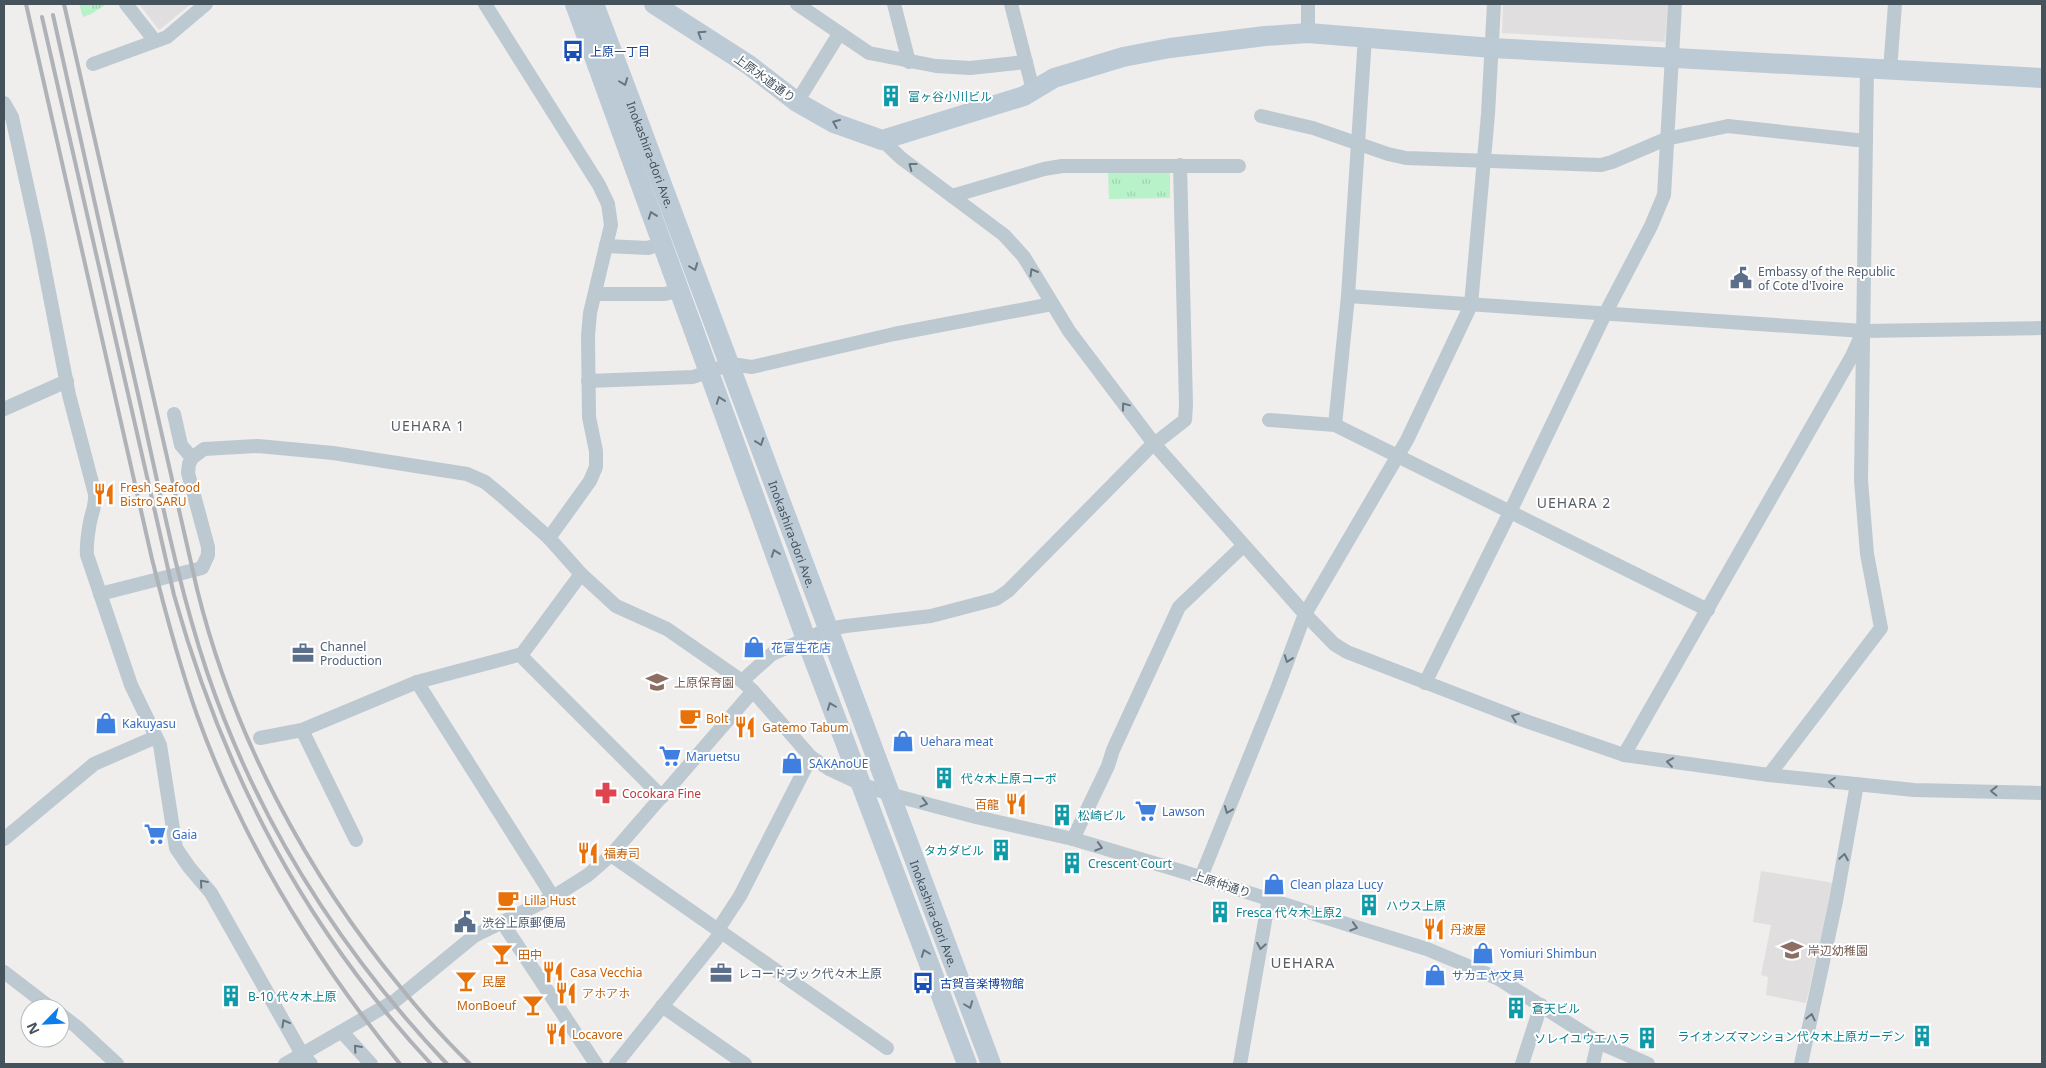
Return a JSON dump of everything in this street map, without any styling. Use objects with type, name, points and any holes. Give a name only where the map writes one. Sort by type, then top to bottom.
[{"type":"main road","name":"Inokashira-dori Ave.","points":[[574,4],[710,371],[806,639],[967,1064]]},
{"type":"main road","name":"Inokashira-dori Ave.","points":[[594,4],[991,1064]]},
{"type":"main road","name":"上原水道通り","points":[[654,4],[749,65],[797,102],[834,123],[882,140]]},
{"type":"main road","points":[[882,140],[1024,96],[1054,78],[1123,57],[1208,43],[1308,33],[1492,48],[2042,78]]},
{"type":"street","points":[[126,4],[155,41]]},
{"type":"street","points":[[94,64],[167,37],[206,4]]},
{"type":"street","points":[[485,4],[599,184],[608,204],[611,225],[590,313],[588,336],[589,417],[596,451],[596,466],[590,481],[549,538]]},
{"type":"street","points":[[797,4],[869,53],[909,62],[970,68],[1026,62]]},
{"type":"street","points":[[894,4],[909,62]]},
{"type":"street","points":[[1010,4],[1034,90]]},
{"type":"street","points":[[1308,4],[1308,33]]},
{"type":"street","points":[[1201,877],[1277,689],[1305,614],[1406,440],[1470,305],[1492,48],[1494,4]]},
{"type":"street","points":[[1425,683],[1605,314],[1651,226],[1664,195],[1675,4]]},
{"type":"street","points":[[1890,70],[1895,4]]},
{"type":"street","points":[[797,102],[839,34]]},
{"type":"street","points":[[1335,425],[1348,296],[1365,37]]},
{"type":"street","points":[[1769,775],[1881,628],[1867,554],[1862,480],[1867,68]]},
{"type":"street","points":[[4,103],[38,235],[67,381],[95,494],[96,502],[88,538],[87,555],[131,685],[160,745],[176,848],[211,893],[307,1059]]},
{"type":"street","points":[[1260,116],[1313,128],[1388,154],[1406,158],[1601,165],[1666,139],[1728,126],[1866,141]]},
{"type":"street","points":[[882,140],[901,158],[1004,235],[1024,257],[1070,331],[1155,445],[1305,614],[1334,644],[1347,652],[1523,720],[1624,755],[1769,775],[1914,790],[2042,793]]},
{"type":"street","points":[[742,682],[772,654],[829,630],[846,626],[931,616],[996,599],[1008,591],[1149,448],[1185,420],[1180,165]]},
{"type":"street","points":[[952,196],[1044,169],[1062,166],[1239,166]]},
{"type":"street","points":[[606,246],[648,248],[663,243]]},
{"type":"street","points":[[595,294],[665,294],[680,290]]},
{"type":"street","points":[[1348,296],[1863,330],[2042,328]]},
{"type":"street","points":[[588,381],[693,376],[730,364],[752,366],[894,334],[1052,304]]},
{"type":"street","points":[[1624,755],[1852,356],[1863,330]]},
{"type":"street","points":[[4,409],[67,381]]},
{"type":"street","points":[[100,594],[202,568],[208,554],[208,547],[188,472],[192,458],[181,445],[174,414]]},
{"type":"street","points":[[1269,420],[1335,425],[1708,610]]},
{"type":"street","name":"上原仲通り","points":[[192,458],[204,449],[276,447],[396,462],[467,474],[485,482],[502,496],[549,538],[581,574],[616,606],[667,629],[742,682],[753,691],[812,757],[828,768],[861,784],[889,794],[976,818],[1073,839],[1427,948],[1499,979],[1598,1042],[1648,1064]]},
{"type":"street","points":[[1073,839],[1179,607],[1243,546]]},
{"type":"street","points":[[260,738],[302,730],[417,682],[522,654],[581,574]]},
{"type":"street","points":[[522,654],[524,659],[662,797]]},
{"type":"street","points":[[417,682],[553,897]]},
{"type":"street","points":[[286,1064],[307,1059],[342,1032],[414,987],[474,936],[553,897],[588,875],[611,855],[753,691]]},
{"type":"street","points":[[302,730],[356,840]]},
{"type":"street","points":[[4,839],[94,764],[156,737]]},
{"type":"street","points":[[616,1064],[717,938],[721,925],[740,896],[812,757]]},
{"type":"street","points":[[1801,1064],[1836,901],[1857,784]]},
{"type":"street","points":[[611,855],[887,1048]]},
{"type":"street","points":[[1240,1064],[1269,898]]},
{"type":"street","points":[[502,922],[596,1064]]},
{"type":"street","points":[[5,976],[37,998]]},
{"type":"street","points":[[1522,1064],[1540,1005]]},
{"type":"street","points":[[662,1006],[745,1064]]},
{"type":"street","points":[[70,1022],[117,1064]]},
{"type":"street","points":[[342,1032],[371,1064]]},
{"type":"street","points":[[1593,1064],[1598,1042]]},
{"type":"shaded area","points":[[139,4],[191,4],[159,30]]},
{"type":"shaded area","points":[[1503,4],[1668,4],[1665,42],[1502,33]]},
{"type":"shaded area","name":"岸辺幼稚園","points":[[1761,871],[1834,883],[1806,1003],[1766,995],[1768,977],[1761,975],[1771,925],[1753,922]]},
{"type":"green space","points":[[79,4],[107,4],[83,17]]},
{"type":"green space","points":[[1108,172],[1170,172],[1170,198],[1109,199]]},
{"type":"railway","points":[[26,4],[152,559],[184,676],[197,715],[236,809],[284,898],[339,983],[400,1064]]},
{"type":"railway","points":[[64,4],[197,589],[212,643],[231,697],[252,749],[277,800],[304,850],[335,898],[367,944],[402,989],[435,1028],[470,1064]]},
{"type":"railway","points":[[53,15],[178,569],[196,638],[227,727],[277,831],[337,929],[371,976],[447,1064]]},
{"type":"railway","points":[[42,17],[174,595],[194,661],[217,725],[244,786],[274,845],[307,903],[344,958],[386,1012],[431,1064]]},
{"type":"place","name":"上原一丁目","points":[[573,51]]},
{"type":"place","name":"富ヶ谷小川ビル","points":[[891,96]]},
{"type":"place","name":"Embassy of the Republic of Cote d'Ivoire","points":[[1741,278]]},
{"type":"place","name":"Fresh Seafood Bistro SARU","points":[[104,494]]},
{"type":"place","name":"花富生花店","points":[[754,647]]},
{"type":"place","name":"Channel Production","points":[[303,653]]},
{"type":"place","name":"上原保育園","points":[[657,682]]},
{"type":"place","name":"Bolt","points":[[690,718]]},
{"type":"place","name":"Kakuyasu","points":[[106,723]]},
{"type":"place","name":"Gatemo Tabum","points":[[745,727]]},
{"type":"place","name":"Uehara meat","points":[[903,741]]},
{"type":"place","name":"Maruetsu","points":[[670,756]]},
{"type":"place","name":"SAKAnoUE","points":[[792,763]]},
{"type":"place","name":"代々木上原コーポ","points":[[944,778]]},
{"type":"place","name":"Cocokara Fine","points":[[606,793]]},
{"type":"place","name":"百龍","points":[[1016,804]]},
{"type":"place","name":"Lawson","points":[[1146,811]]},
{"type":"place","name":"松崎ビル","points":[[1062,815]]},
{"type":"place","name":"Gaia","points":[[155,834]]},
{"type":"place","name":"タカダビル","points":[[1001,850]]},
{"type":"place","name":"福寿司","points":[[588,853]]},
{"type":"place","name":"Crescent Court","points":[[1072,863]]},
{"type":"place","name":"Clean plaza Lucy","points":[[1274,884]]},
{"type":"place","name":"Lilla Hust","points":[[508,900]]},
{"type":"place","name":"ハウス上原","points":[[1369,905]]},
{"type":"place","name":"Fresca 代々木上原2","points":[[1220,912]]},
{"type":"place","name":"渋谷上原郵便局","points":[[465,922]]},
{"type":"place","name":"丹波屋","points":[[1434,929]]},
{"type":"place","name":"岸辺幼稚園","points":[[1792,950]]},
{"type":"place","name":"Yomiuri Shimbun","points":[[1483,953]]},
{"type":"place","name":"田中","points":[[502,954]]},
{"type":"place","name":"Casa Vecchia","points":[[553,972]]},
{"type":"place","name":"レコードブック代々木上原","points":[[721,973]]},
{"type":"place","name":"サカエヤ文具","points":[[1435,975]]},
{"type":"place","name":"民屋","points":[[466,981]]},
{"type":"place","name":"古賀音楽博物館","points":[[923,983]]},
{"type":"place","name":"アホアホ","points":[[566,993]]},
{"type":"place","name":"B-10 代々木上原","points":[[231,996]]},
{"type":"place","name":"MonBoeuf","points":[[533,1005]]},
{"type":"place","name":"蒼天ビル","points":[[1516,1008]]},
{"type":"place","name":"Locavore","points":[[556,1034]]},
{"type":"place","name":"ライオンズマンション代々木上原ガーデン","points":[[1922,1036]]},
{"type":"place","name":"ソレイユウエハラ","points":[[1647,1038]]},
{"type":"district","name":"UEHARA 1","points":[[428,425]]},
{"type":"district","name":"UEHARA 2","points":[[1574,502]]},
{"type":"district","name":"UEHARA","points":[[1303,962]]}]
